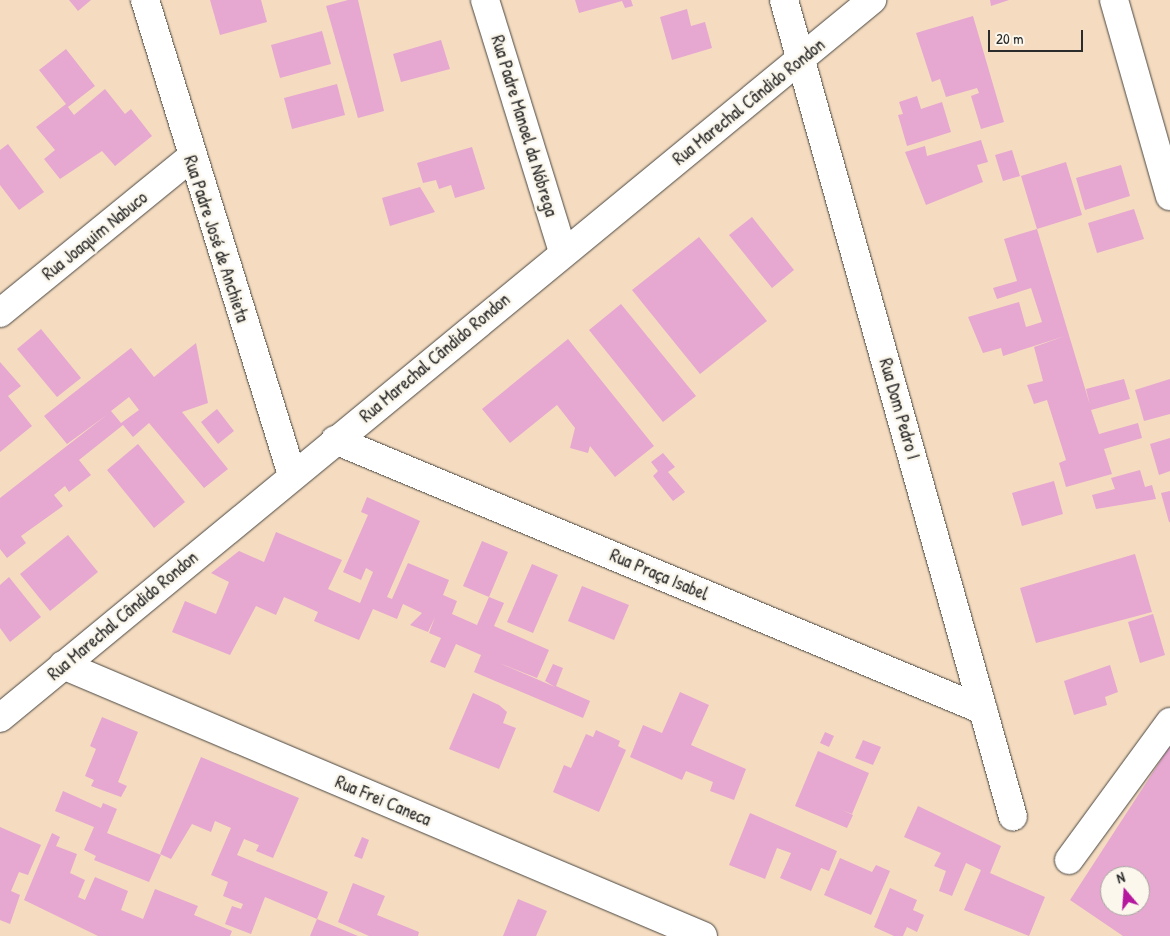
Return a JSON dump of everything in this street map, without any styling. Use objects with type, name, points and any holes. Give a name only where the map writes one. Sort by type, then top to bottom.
[{"type":"street","name":"Rua Padre José de Anchieta","points":[[145,0],[190,158],[292,476]]},
{"type":"street","name":"Rua Padre Manoel da Nóbrega","points":[[485,0],[563,252]]},
{"type":"street","name":"Rua Dom Pedro I","points":[[784,0],[1014,817]]},
{"type":"street","name":"Rua Marechal Cândido Rondon","points":[[0,718],[563,252],[872,0]]},
{"type":"street","points":[[1114,0],[1170,196]]},
{"type":"street","name":"Rua Joaquim Nabuco","points":[[0,313],[190,158]]},
{"type":"street","name":"Rua Praça Isabel","points":[[335,440],[983,710]]},
{"type":"street","name":"Rua Frei Caneca","points":[[63,665],[703,936]]},
{"type":"street","points":[[1069,860],[1170,722]]},
{"type":"building","points":[[69,0],[91,0],[78,11]]},
{"type":"building","points":[[210,0],[261,0],[267,22],[220,35]]},
{"type":"building","points":[[348,0],[358,0],[384,111],[358,118],[326,6]]},
{"type":"building","points":[[575,0],[631,0],[633,6],[625,8],[622,1],[579,13]]},
{"type":"building","points":[[990,0],[1009,0],[991,6]]},
{"type":"building","points":[[687,9],[691,26],[705,22],[712,48],[672,60],[660,17]]},
{"type":"building","points":[[973,16],[1004,122],[981,129],[971,96],[979,93],[977,88],[946,97],[940,79],[932,82],[916,33]]},
{"type":"building","points":[[322,31],[331,64],[280,78],[271,45]]},
{"type":"building","points":[[441,40],[450,69],[401,82],[393,54]]},
{"type":"building","points":[[66,49],[95,86],[68,107],[74,115],[105,89],[125,114],[131,109],[152,136],[115,166],[102,151],[60,179],[44,159],[55,150],[36,127],[66,104],[39,70]]},
{"type":"building","points":[[337,84],[345,115],[292,129],[284,98]]},
{"type":"building","points":[[917,96],[921,109],[942,102],[951,132],[907,146],[898,115],[903,114],[899,102]]},
{"type":"building","points":[[981,140],[988,162],[977,165],[983,182],[926,205],[905,152],[925,146],[927,156]]},
{"type":"building","points":[[8,144],[44,192],[19,210],[0,185],[0,150]]},
{"type":"building","points":[[472,147],[485,189],[455,198],[451,185],[439,189],[436,180],[423,183],[417,163]]},
{"type":"building","points":[[1012,150],[1020,176],[1003,181],[995,155]]},
{"type":"building","points":[[1066,162],[1082,215],[1037,229],[1021,176]]},
{"type":"building","points":[[1121,165],[1130,196],[1085,210],[1076,178]]},
{"type":"building","points":[[420,187],[435,212],[390,226],[382,198]]},
{"type":"building","points":[[1134,209],[1144,239],[1097,253],[1088,223]]},
{"type":"building","points":[[752,217],[794,270],[772,288],[729,235]]},
{"type":"building","points":[[1037,229],[1090,405],[1086,389],[1124,379],[1130,399],[1091,410],[1099,434],[1138,423],[1142,438],[1104,449],[1112,474],[1066,487],[1059,463],[1066,460],[1047,400],[1034,404],[1027,385],[1043,381],[1034,347],[1065,336],[1003,356],[1001,348],[983,353],[968,317],[1019,302],[1026,327],[1042,322],[1031,288],[997,299],[993,288],[1017,281],[1004,239]]},
{"type":"building","points":[[699,237],[767,321],[700,374],[632,290]]},
{"type":"building","points":[[621,304],[696,396],[663,422],[589,330]]},
{"type":"building","points":[[41,329],[81,378],[57,397],[17,349]]},
{"type":"building","points":[[568,339],[654,446],[615,477],[590,446],[588,453],[570,448],[575,428],[557,405],[510,443],[482,409]]},
{"type":"building","points":[[196,343],[208,403],[182,412],[228,469],[204,488],[149,423],[133,437],[123,425],[79,460],[91,475],[69,492],[65,486],[54,495],[63,506],[21,536],[26,543],[7,558],[0,549],[0,498],[108,414],[67,444],[44,416],[131,348],[154,377]],"holes":[[[129,397],[139,410],[121,423],[111,411]]]},
{"type":"building","points":[[0,362],[21,386],[8,396],[32,426],[0,452]]},
{"type":"building","points":[[1170,379],[1170,414],[1144,421],[1135,390]]},
{"type":"building","points":[[217,409],[234,431],[218,444],[201,422]]},
{"type":"building","points":[[1170,438],[1170,471],[1159,475],[1150,444]]},
{"type":"building","points":[[138,444],[185,502],[154,528],[107,470]]},
{"type":"building","points":[[663,453],[675,467],[668,472],[685,492],[673,501],[653,476],[658,471],[651,462]]},
{"type":"building","points":[[1140,470],[1145,487],[1152,485],[1156,499],[1096,509],[1092,495],[1115,489],[1111,478]]},
{"type":"building","points":[[1054,481],[1063,514],[1022,526],[1012,493]]},
{"type":"building","points":[[1170,491],[1170,522],[1169,522],[1161,493]]},
{"type":"building","points":[[367,497],[420,521],[387,597],[392,599],[408,563],[449,580],[443,595],[457,601],[452,614],[477,625],[489,597],[504,603],[494,626],[549,650],[537,678],[499,663],[555,687],[545,681],[553,664],[563,668],[556,686],[590,701],[583,718],[474,672],[481,655],[456,644],[445,668],[430,662],[441,638],[429,633],[435,617],[428,632],[410,625],[422,613],[403,604],[397,619],[373,609],[359,640],[314,621],[318,612],[284,597],[276,615],[256,606],[230,655],[172,632],[185,601],[216,614],[229,582],[211,573],[239,551],[264,562],[276,532],[342,560],[328,589],[360,603],[373,572],[366,568],[361,580],[343,572],[368,515],[361,512]]},
{"type":"building","points":[[68,535],[98,572],[50,611],[20,574]]},
{"type":"building","points":[[482,541],[508,552],[489,597],[463,586]]},
{"type":"building","points":[[1135,554],[1152,612],[1036,643],[1020,588]]},
{"type":"building","points":[[532,564],[558,575],[533,633],[507,622]]},
{"type":"building","points":[[9,577],[41,617],[10,642],[0,628],[0,585]]},
{"type":"building","points":[[582,586],[629,605],[614,640],[568,621]]},
{"type":"building","points":[[1153,614],[1165,655],[1140,663],[1128,622]]},
{"type":"building","points":[[1110,665],[1118,692],[1105,697],[1107,705],[1074,715],[1064,681]]},
{"type":"building","points":[[680,692],[709,705],[691,745],[746,769],[734,800],[710,791],[713,782],[686,771],[682,780],[630,757],[643,725],[662,733]]},
{"type":"building","points":[[473,693],[499,705],[507,712],[503,723],[516,728],[499,769],[449,749]]},
{"type":"building","points":[[102,717],[138,732],[118,782],[127,786],[121,797],[91,786],[94,780],[85,776],[96,749],[90,746]]},
{"type":"building","points":[[596,730],[620,741],[618,746],[626,750],[599,812],[553,792],[564,765],[571,768],[586,734],[593,737]]},
{"type":"building","points":[[825,732],[834,736],[829,747],[820,743]]},
{"type":"building","points":[[863,740],[881,747],[873,765],[855,758]]},
{"type":"building","points":[[1170,746],[1170,936],[1123,936],[1070,900]]},
{"type":"building","points":[[818,751],[869,773],[852,814],[842,810],[853,815],[847,828],[795,806]]},
{"type":"building","points":[[201,757],[299,798],[273,858],[256,851],[259,845],[244,839],[237,855],[328,892],[317,919],[265,897],[251,934],[225,924],[232,906],[241,909],[243,904],[223,896],[228,882],[211,875],[231,828],[215,821],[211,832],[192,824],[171,859],[160,854]]},
{"type":"building","points":[[63,791],[101,808],[103,803],[117,809],[107,833],[161,855],[149,882],[94,860],[96,856],[84,850],[94,827],[55,811]]},
{"type":"building","points":[[918,806],[1001,846],[990,873],[1045,897],[1029,936],[964,910],[981,870],[966,863],[952,896],[939,891],[946,871],[934,866],[941,853],[904,837]]},
{"type":"building","points":[[750,813],[837,851],[829,871],[821,868],[811,891],[780,878],[791,853],[777,848],[765,879],[729,865]]},
{"type":"building","points":[[0,827],[41,845],[28,875],[19,872],[11,891],[20,895],[10,924],[0,920]]},
{"type":"building","points":[[52,833],[60,837],[56,846],[77,854],[70,873],[85,880],[78,897],[85,900],[95,877],[128,891],[121,910],[143,919],[155,889],[198,906],[194,915],[232,931],[230,936],[98,936],[24,900]]},
{"type":"building","points":[[362,837],[369,840],[362,859],[354,856]]},
{"type":"building","points":[[840,858],[872,872],[876,865],[890,871],[871,915],[824,895]]},
{"type":"building","points":[[353,883],[385,896],[377,915],[419,932],[418,936],[369,936],[338,922]]},
{"type":"building","points":[[890,888],[917,900],[913,910],[924,915],[917,932],[907,927],[903,936],[894,936],[874,927]]},
{"type":"building","points":[[518,899],[547,911],[536,936],[503,936]]},
{"type":"building","points":[[317,919],[358,936],[310,936]]}]
